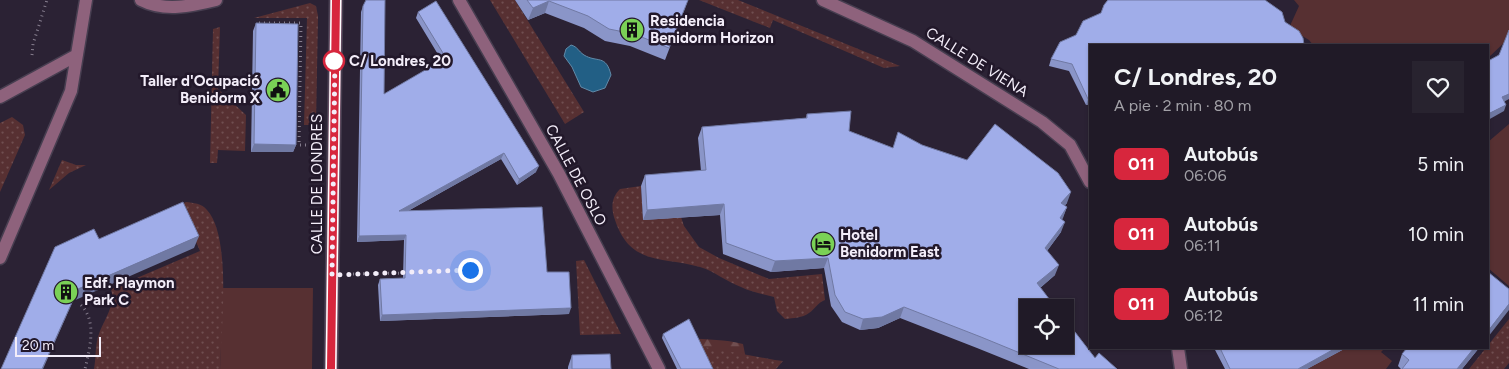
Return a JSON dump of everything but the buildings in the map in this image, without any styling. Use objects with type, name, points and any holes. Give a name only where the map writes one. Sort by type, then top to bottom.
[{"type":"street","points":[[0,258],[71,91],[86,0]]},
{"type":"street","points":[[141,0],[153,6],[190,6],[216,0]]},
{"type":"street","name":"CALLE DE LONDRES","points":[[331,369],[336,0]]},
{"type":"street","name":"CALLE DE OSLO","points":[[460,0],[559,174],[659,369]]},
{"type":"street","name":"CALLE DE VIENA","points":[[823,0],[913,41],[1042,122],[1070,145],[1089,180]]},
{"type":"street","points":[[0,97],[77,55]]},
{"type":"street","points":[[1178,349],[1181,369]]},
{"type":"path","points":[[30,81],[32,44],[47,0]]},
{"type":"path","points":[[259,23],[301,23],[299,145],[333,145]]},
{"type":"path","points":[[332,275],[414,272]]},
{"type":"path","points":[[81,305],[89,313],[91,335],[85,369]]},
{"type":"green space","points":[[490,0],[515,0],[584,112],[565,124]]},
{"type":"green space","points":[[699,0],[738,0],[900,66],[884,68],[773,20],[770,28]]},
{"type":"green space","points":[[1294,0],[1509,0],[1509,38],[1489,57],[1489,44],[1312,44],[1289,28],[1299,6]]},
{"type":"green space","points":[[310,3],[316,6],[318,16],[316,125],[304,125],[307,18],[254,18]]},
{"type":"green space","points":[[220,27],[218,89],[246,115],[245,151],[218,150],[217,163],[210,163],[213,29]]},
{"type":"green space","points":[[12,117],[23,125],[25,135],[0,192],[0,123]]},
{"type":"green space","points":[[1509,124],[1509,286],[1489,269],[1489,141]]},
{"type":"green space","points":[[62,160],[76,165],[86,165],[69,173],[49,190]]},
{"type":"green space","points":[[641,186],[643,220],[681,217],[684,226],[699,247],[719,258],[769,279],[822,274],[825,300],[806,315],[785,319],[777,311],[774,297],[745,289],[700,267],[659,259],[637,251],[628,244],[620,233],[612,205],[615,195],[620,189]]},
{"type":"green space","points":[[186,202],[200,205],[207,210],[215,223],[220,241],[223,310],[220,369],[94,369],[98,337],[112,302],[111,289],[200,251],[180,205]]},
{"type":"green space","points":[[584,260],[621,334],[580,335],[576,261]]},
{"type":"green space","points":[[222,288],[313,288],[312,369],[220,369]]},
{"type":"green space","points":[[1509,319],[1509,363],[1504,369],[1469,369],[1485,349],[1489,349],[1489,344]]},
{"type":"green space","points":[[689,338],[723,340],[743,344],[748,369],[690,369]]},
{"type":"green space","points":[[699,346],[783,361],[776,369],[710,369]]},
{"type":"green space","points":[[1343,349],[1384,349],[1381,352],[1392,361],[1386,369],[1307,369]]},
{"type":"water","points":[[571,45],[584,55],[601,60],[606,64],[611,75],[605,88],[593,92],[581,87],[572,67],[564,56],[566,49]]},
{"type":"bus line","name":"011","points":[[331,369],[336,0]]},
{"type":"place","name":"Residencia Benidorm Horizon","points":[[632,30]]},
{"type":"place","name":"C/ Londres, 20","points":[[334,61]]},
{"type":"place","name":"Taller d'Ocupació Benidorm X","points":[[278,90]]},
{"type":"place","name":"Hotel Benidorm East","points":[[823,244]]},
{"type":"place","name":"Edf. Playmon Park C","points":[[66,292]]},
{"type":"route","points":[[334,61],[335,55],[332,275],[470,270]]}]
